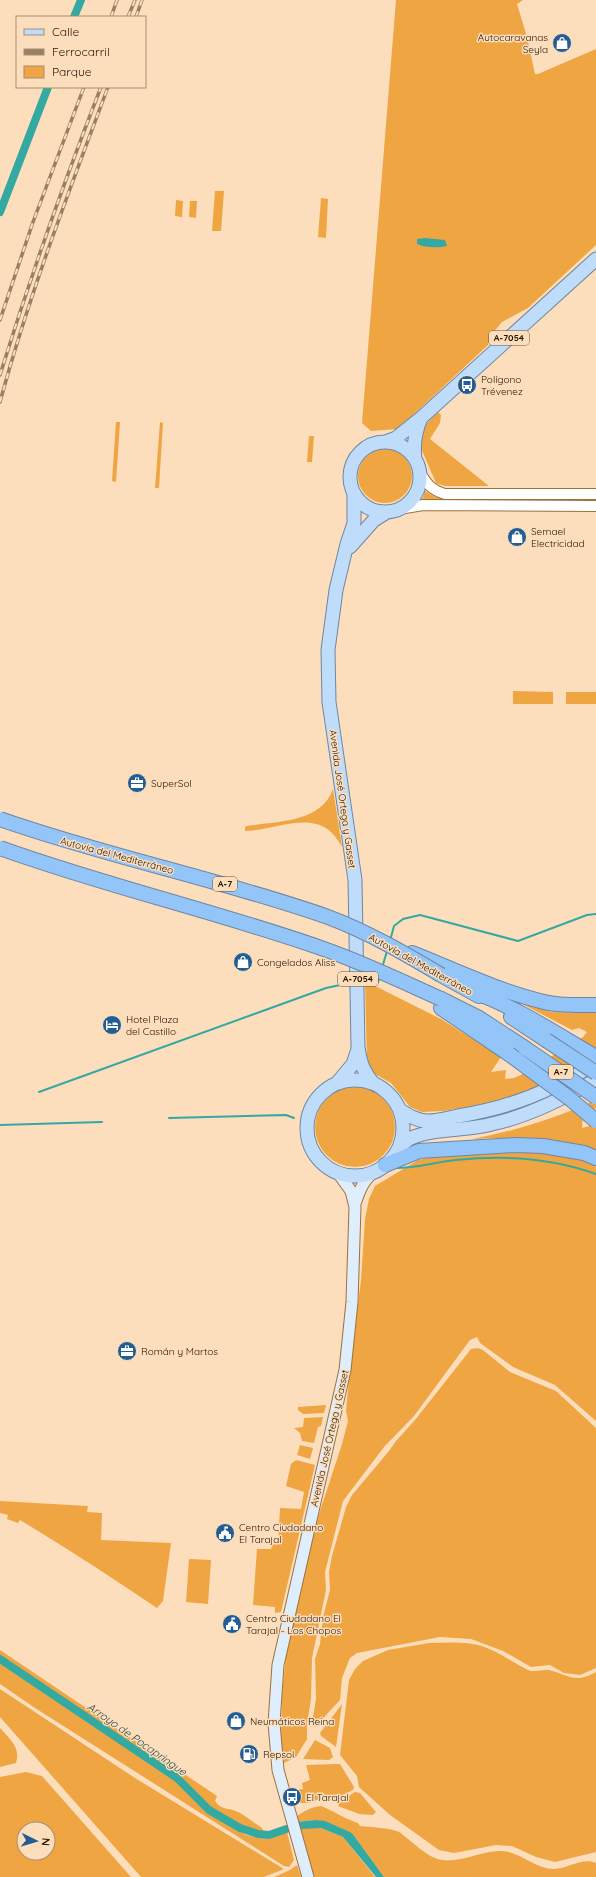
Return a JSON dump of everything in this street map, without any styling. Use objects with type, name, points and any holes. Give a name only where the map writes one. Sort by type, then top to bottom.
[{"type":"highway","name":"Autovía del Mediterráneo","points":[[0,819],[58,839],[235,887],[328,918],[383,941],[441,970],[471,991],[553,1038],[596,1073]]},
{"type":"highway","points":[[0,848],[50,866],[218,915],[357,961],[441,1004],[569,1098],[596,1120]]},
{"type":"highway","points":[[441,970],[545,1002],[596,1005]]},
{"type":"highway","name":"Autovía del Mediterráneo","points":[[441,1004],[479,1018],[596,1097]]},
{"type":"highway","points":[[553,1038],[596,1057]]},
{"type":"highway","points":[[380,1168],[419,1151],[515,1145],[543,1146],[584,1153],[596,1158]]},
{"type":"main road","name":"A-7054","points":[[354,494],[350,483],[350,470],[353,462],[363,449],[376,443],[385,442],[396,438],[421,418],[596,258]]},
{"type":"main road","name":"A-7054","points":[[393,510],[410,501],[416,493],[419,484],[413,445],[416,430],[421,418]]},
{"type":"main road","points":[[385,442],[398,445],[407,450],[417,465]]},
{"type":"main road","points":[[354,494],[367,507],[376,511],[393,510]]},
{"type":"main road","name":"Avenida José Ortega y Gasset","points":[[354,494],[354,523],[346,544],[336,590],[328,650],[329,702],[355,880],[358,1047],[360,1062],[365,1073],[373,1083]]},
{"type":"main road","name":"Avenida José Ortega y Gasset","points":[[345,554],[374,520],[393,510]]},
{"type":"main road","name":"Avenida José Ortega y Gasset","points":[[338,1082],[353,1064],[358,1047]]},
{"type":"main road","points":[[400,1110],[413,1118],[427,1121],[485,1112],[532,1097],[569,1079],[596,1063]]},
{"type":"main road","points":[[398,1148],[402,1135],[403,1122],[400,1110],[389,1094],[373,1083],[350,1080],[338,1082],[317,1098],[311,1109],[307,1122],[308,1134],[311,1146],[317,1157],[329,1168],[338,1173],[356,1176],[380,1168],[398,1148],[410,1139],[427,1134],[493,1124],[561,1099],[596,1080]]},
{"type":"main road","name":"Avenida José Ortega y Gasset","points":[[354,1207],[359,1192],[368,1176],[380,1168]]},
{"type":"main road","name":"Avenida José Ortega y Gasset","points":[[308,1877],[292,1827],[280,1782],[275,1752],[274,1714],[278,1665],[345,1370],[352,1302],[354,1207],[351,1191],[338,1173]]},
{"type":"street","points":[[417,465],[426,484],[434,491],[444,494],[596,494]]},
{"type":"street","points":[[393,510],[423,505],[596,506]]},
{"type":"green space","points":[[396,0],[523,0],[517,4],[527,37],[535,74],[596,49],[596,245],[528,308],[502,322],[492,334],[488,345],[398,429],[371,431],[362,423]]},
{"type":"green space","points":[[215,191],[224,191],[221,231],[212,231]]},
{"type":"green space","points":[[321,198],[328,199],[326,238],[318,237]]},
{"type":"green space","points":[[176,200],[183,201],[182,217],[175,216]]},
{"type":"green space","points":[[190,201],[197,201],[196,218],[189,217]]},
{"type":"green space","points":[[438,412],[441,415],[440,423],[430,439],[489,486],[445,486],[436,483],[420,446],[425,425]]},
{"type":"green space","points":[[116,422],[120,422],[116,482],[112,481]]},
{"type":"green space","points":[[160,422],[163,423],[159,488],[155,488]]},
{"type":"green space","points":[[309,436],[314,436],[312,462],[307,462]]},
{"type":"green space","points":[[380,449],[390,449],[400,453],[408,461],[412,471],[412,481],[408,491],[400,499],[390,503],[380,503],[370,499],[362,491],[358,481],[358,471],[362,461],[370,453]]},
{"type":"green space","points":[[425,491],[435,497],[457,498],[457,501],[422,500]]},
{"type":"green space","points":[[520,498],[596,498],[596,501],[520,501]]},
{"type":"green space","points":[[513,691],[553,692],[553,704],[513,704]]},
{"type":"green space","points":[[566,692],[596,692],[596,704],[566,704]]},
{"type":"green space","points":[[333,789],[342,847],[331,832],[322,826],[312,823],[301,822],[245,831],[245,827],[247,826],[284,821],[308,814],[319,808],[327,800]]},
{"type":"green space","points":[[365,981],[441,1019],[501,1057],[491,1072],[506,1070],[505,1079],[514,1078],[523,1074],[583,1037],[587,1032],[579,1028],[572,1030],[513,999],[552,1012],[596,1013],[596,1051],[541,1085],[528,1091],[488,1104],[443,1111],[422,1112],[410,1107],[391,1083],[375,1074],[367,1063]]},
{"type":"green space","points":[[355,1087],[370,1090],[383,1099],[392,1112],[395,1127],[392,1142],[383,1155],[370,1164],[355,1167],[340,1164],[327,1155],[318,1142],[315,1127],[318,1112],[327,1099],[340,1090]]},
{"type":"green space","points":[[596,1100],[596,1108],[583,1117],[582,1128],[593,1125],[596,1127],[596,1151],[581,1146],[551,1140],[520,1138],[472,1139],[536,1123],[566,1113]]},
{"type":"green space","points":[[515,1150],[555,1151],[596,1163],[596,1421],[555,1385],[513,1367],[480,1343],[477,1337],[470,1340],[414,1416],[384,1447],[343,1501],[325,1572],[326,1590],[312,1658],[311,1699],[307,1724],[307,1739],[296,1757],[284,1763],[281,1741],[282,1693],[287,1647],[318,1517],[348,1421],[346,1411],[349,1379],[361,1280],[365,1219],[369,1199],[375,1186],[418,1160],[453,1153]]},
{"type":"green space","points":[[478,1348],[483,1350],[510,1372],[556,1391],[596,1428],[596,1668],[580,1675],[564,1673],[550,1665],[531,1667],[503,1651],[471,1639],[440,1637],[357,1653],[350,1658],[342,1678],[340,1700],[315,1727],[312,1723],[316,1699],[315,1659],[320,1644],[323,1617],[330,1590],[329,1572],[332,1556],[346,1507],[352,1495],[415,1420],[471,1349]]},
{"type":"green space","points":[[326,1405],[324,1413],[303,1414],[298,1410],[298,1407]]},
{"type":"green space","points":[[323,1417],[321,1426],[318,1427],[314,1443],[302,1441],[300,1433],[294,1428],[303,1427],[304,1418]]},
{"type":"green space","points":[[300,1445],[313,1448],[310,1459],[297,1455]]},
{"type":"green space","points":[[296,1460],[315,1465],[281,1612],[275,1613],[275,1607],[253,1605],[257,1549],[271,1549],[272,1544],[278,1544],[280,1508],[301,1509],[304,1492],[286,1486],[291,1464]]},
{"type":"green space","points":[[0,1501],[88,1506],[87,1512],[102,1513],[101,1540],[171,1543],[163,1601],[157,1608],[20,1520],[18,1523],[7,1519],[8,1515],[0,1513]]},
{"type":"green space","points":[[189,1559],[211,1560],[208,1604],[186,1602]]},
{"type":"green space","points":[[429,1643],[476,1644],[494,1651],[530,1671],[549,1670],[577,1678],[589,1676],[596,1672],[596,1852],[555,1862],[536,1857],[512,1846],[496,1845],[454,1853],[439,1850],[390,1815],[359,1787],[357,1776],[340,1755],[349,1680],[355,1669],[363,1661],[388,1650]]},
{"type":"green space","points":[[0,1650],[217,1796],[215,1801],[220,1806],[241,1814],[262,1828],[264,1832],[241,1826],[210,1807],[178,1777],[0,1656]]},
{"type":"green space","points":[[0,1663],[174,1780],[208,1812],[246,1835],[269,1839],[287,1832],[294,1860],[289,1867],[284,1866],[35,1708],[0,1684]]},
{"type":"green space","points":[[0,1689],[135,1778],[284,1869],[264,1877],[141,1877],[0,1717]]},
{"type":"green space","points":[[342,1704],[336,1747],[321,1736],[320,1733]]},
{"type":"green space","points":[[0,1728],[14,1744],[17,1758],[16,1763],[0,1767]]},
{"type":"green space","points":[[315,1740],[330,1748],[333,1757],[329,1760],[303,1759]]},
{"type":"green space","points":[[340,1764],[354,1787],[353,1790],[331,1801],[322,1798],[309,1803],[296,1803],[292,1791],[303,1789],[302,1783],[310,1780],[306,1765]]},
{"type":"green space","points":[[26,1772],[42,1776],[131,1877],[0,1877],[0,1777]]},
{"type":"green space","points":[[355,1792],[360,1793],[376,1812],[373,1815],[359,1814],[338,1806],[339,1802]]},
{"type":"green space","points":[[321,1806],[358,1823],[360,1826],[399,1832],[436,1859],[459,1859],[484,1853],[501,1851],[515,1854],[542,1867],[554,1869],[586,1861],[596,1863],[596,1877],[384,1877],[352,1833],[315,1820],[297,1822],[296,1817],[302,1813],[311,1808]]},
{"type":"green space","points":[[299,1828],[321,1828],[343,1837],[375,1877],[314,1877]]},
{"type":"green space","points":[[297,1865],[301,1877],[274,1877],[290,1870]]},
{"type":"water","points":[[425,238],[445,240],[447,246],[432,247],[417,244],[417,239]]},
{"type":"water","points":[[315,1820],[325,1821],[352,1833],[384,1877],[376,1877],[343,1837],[321,1828],[301,1829],[297,1822]]},
{"type":"waterway","points":[[74,16],[81,0]]},
{"type":"waterway","points":[[0,212],[48,88]]},
{"type":"waterway","points":[[390,941],[394,926],[403,919],[420,915],[518,941],[587,915],[596,914]]},
{"type":"waterway","points":[[382,968],[387,951]]},
{"type":"waterway","points":[[372,985],[378,982],[379,978]]},
{"type":"waterway","points":[[39,1092],[326,988],[345,984]]},
{"type":"waterway","points":[[169,1118],[286,1115],[294,1118]]},
{"type":"waterway","points":[[0,1125],[102,1122]]},
{"type":"waterway","points":[[396,1168],[456,1160],[509,1158],[562,1164],[596,1174]]},
{"type":"waterway","name":"Arroyo de Pocapringue","points":[[0,1659],[177,1778],[209,1810],[240,1828],[258,1834],[269,1835],[298,1825]]},
{"type":"railway","points":[[111,16],[117,0]]},
{"type":"railway","points":[[128,16],[135,0]]},
{"type":"railway","points":[[136,16],[142,0]]},
{"type":"railway","points":[[0,320],[33,222],[84,88]]},
{"type":"railway","points":[[0,375],[48,230],[101,88]]},
{"type":"railway","points":[[0,402],[11,362],[64,204],[108,88]]},
{"type":"place","name":"Autocaravanas Seyla","points":[[562,43]]},
{"type":"place","name":"Polígono Trévenez","points":[[467,385]]},
{"type":"place","name":"Semael Electricidad","points":[[517,537]]},
{"type":"place","name":"SuperSol","points":[[137,783]]},
{"type":"place","name":"Congelados Aliss","points":[[243,962]]},
{"type":"place","name":"Hotel Plaza del Castillo","points":[[112,1025]]},
{"type":"place","name":"Román y Martos","points":[[127,1351]]},
{"type":"place","name":"Centro Ciudadano El Tarajal","points":[[225,1533]]},
{"type":"place","name":"Centro Ciudadano El Tarajal - Los Chopos","points":[[232,1624]]},
{"type":"place","name":"Neumáticos Reina","points":[[236,1721]]},
{"type":"place","name":"Repsol","points":[[249,1754]]},
{"type":"place","name":"El Tarajal","points":[[292,1797]]}]
